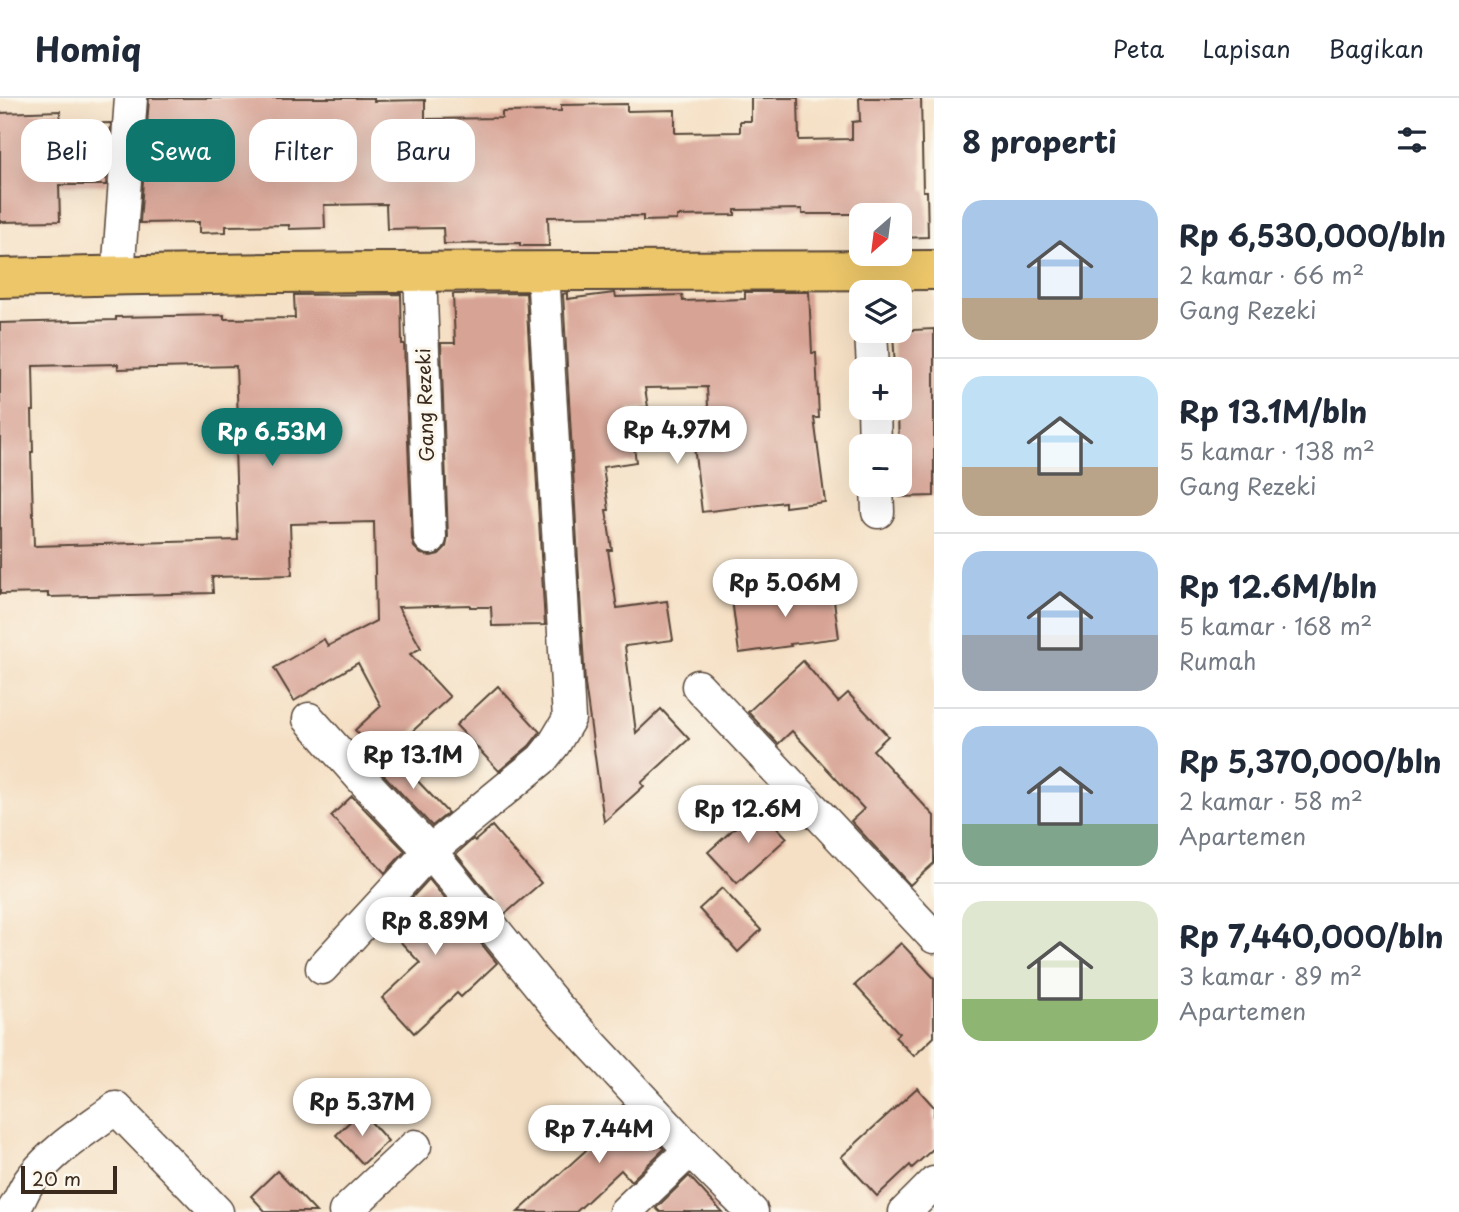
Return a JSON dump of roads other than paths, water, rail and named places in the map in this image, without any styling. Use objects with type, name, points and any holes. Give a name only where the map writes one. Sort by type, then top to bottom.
[{"type":"main road","points":[[875,280],[934,270]]},
{"type":"main road","points":[[0,278],[543,271],[849,280]]},
{"type":"street","points":[[118,275],[131,98]]},
{"type":"street","points":[[322,968],[430,851],[542,759],[569,719],[543,271]]},
{"type":"street","name":"Gang Rezeki","points":[[419,272],[430,538]]},
{"type":"street","points":[[698,686],[934,937]]},
{"type":"street","points":[[309,719],[430,851],[558,1008],[690,1150],[752,1212]]},
{"type":"street","points":[[12,1212],[29,1181],[46,1161],[116,1108],[218,1212]]},
{"type":"street","points":[[345,1212],[415,1146]]},
{"type":"street","points":[[625,1212],[690,1150]]},
{"type":"street","points":[[905,1212],[934,1184]]}]
